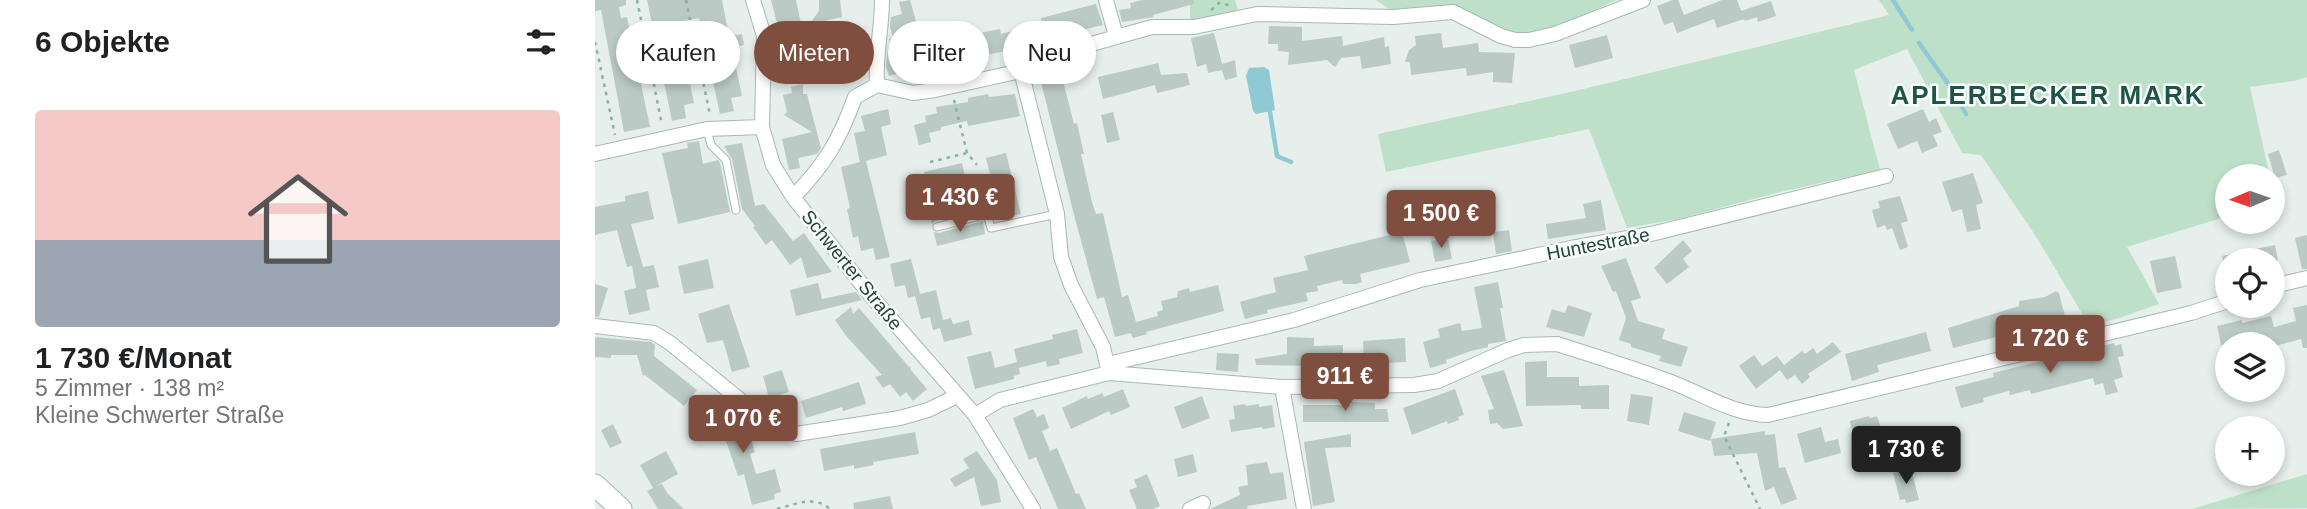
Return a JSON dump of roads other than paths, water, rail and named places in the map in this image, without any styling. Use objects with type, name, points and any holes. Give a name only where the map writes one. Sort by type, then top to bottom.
[{"type":"main road","points":[[595,485],[621,509]]},
{"type":"street","name":"Schwerter Straße","points":[[753,0],[764,36],[762,127],[773,164],[793,197],[871,296],[975,415],[1033,509]]},
{"type":"street","points":[[877,85],[876,64],[882,0]]},
{"type":"street","points":[[1106,0],[1116,36]]},
{"type":"street","points":[[1096,42],[1152,27],[1194,27],[1257,14],[1393,17],[1453,12],[1501,36],[1529,40],[1555,34],[1643,0]]},
{"type":"street","points":[[793,197],[823,163],[843,130],[855,97],[877,85],[913,93],[1003,75]]},
{"type":"street","points":[[1024,84],[1057,214],[1061,257],[1071,285],[1103,347],[1109,369],[1282,387],[1414,385],[1438,381],[1508,350],[1541,343],[1557,344],[1673,382],[1733,410],[1752,415],[1768,415],[2215,305]]},
{"type":"street","points":[[595,154],[710,129],[762,127]]},
{"type":"street","name":"Huntestraße","points":[[975,415],[1000,400],[1294,320],[1420,279],[1651,234],[1886,176]]},
{"type":"street","points":[[2285,283],[2307,278]]},
{"type":"street","points":[[595,326],[654,333],[750,408],[796,434],[900,418],[927,410],[957,396]]},
{"type":"street","points":[[1282,387],[1304,509]]},
{"type":"lane","points":[[710,129],[711,145],[726,160],[737,210]]},
{"type":"lane","points":[[937,227],[987,214],[991,228],[1057,214]]},
{"type":"water","points":[[1264,67],[1269,70],[1275,110],[1256,114],[1253,111],[1246,76],[1249,68]]},
{"type":"waterway","points":[[1893,0],[1912,30]]},
{"type":"waterway","points":[[1919,43],[1966,114]]},
{"type":"waterway","points":[[1270,112],[1277,156],[1291,162]]},
{"type":"district","name":"APLERBECKER MARK","points":[[2048,95]]}]
